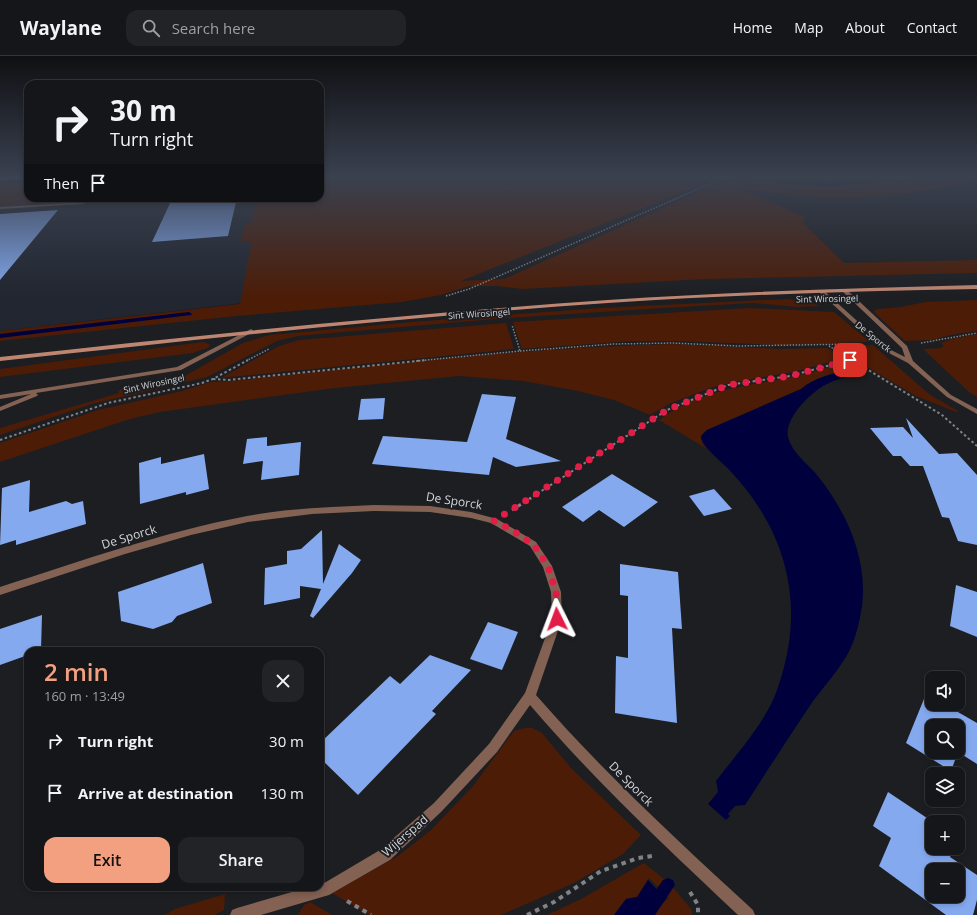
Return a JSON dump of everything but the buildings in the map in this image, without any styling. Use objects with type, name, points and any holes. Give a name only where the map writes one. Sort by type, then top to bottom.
[{"type":"main road","name":"Sint Wirosingel","points":[[0,359],[251,331],[555,305],[714,294],[977,287]]},
{"type":"street","name":"De Sporck","points":[[844,290],[905,347],[910,362]]},
{"type":"street","name":"De Sporck","points":[[821,291],[885,349],[910,362],[949,396],[977,412]]},
{"type":"street","points":[[0,396],[179,369],[251,331]]},
{"type":"street","points":[[0,409],[47,390]]},
{"type":"street","name":"De Sporck","points":[[0,591],[139,547],[191,532],[248,519],[312,511],[374,508],[430,509],[471,515],[494,521],[510,529],[533,544],[548,566],[556,592],[557,619],[530,696],[585,757],[668,840],[748,915]]},
{"type":"street","name":"Wijerspad","points":[[324,889],[386,855],[438,807],[488,753],[530,696]]},
{"type":"street","name":"Wijerspad","points":[[236,915],[319,891]]},
{"type":"path","name":"Sint Wirosingel","points":[[443,297],[469,288],[635,216]]},
{"type":"path","points":[[510,320],[520,351]]},
{"type":"path","points":[[212,379],[229,380],[520,351],[614,344],[673,343],[738,346],[829,346],[942,415],[977,446]]},
{"type":"path","name":"Sint Wirosingel","points":[[0,440],[108,403],[188,386],[212,379],[272,347]]},
{"type":"path","points":[[494,521],[667,410],[728,385],[790,376],[850,360]]},
{"type":"path","points":[[526,915],[554,902],[601,871],[638,858],[652,856],[658,861]]},
{"type":"path","points":[[686,887],[698,905],[698,915]]},
{"type":"shaded area","points":[[0,216],[307,216],[242,303],[0,331]]},
{"type":"shaded area","points":[[253,216],[623,216],[461,281],[504,279],[645,216],[802,216],[806,218],[802,222],[844,263],[977,260],[977,273],[705,279],[522,289],[497,286],[469,286],[441,295],[402,302],[237,316],[0,341],[0,331],[240,304],[252,241],[240,242],[246,223],[252,222]]},
{"type":"shaded area","points":[[787,299],[804,301],[822,306],[797,307],[753,303],[648,309],[507,318],[298,336],[277,341],[207,377],[92,404],[0,435],[0,428],[119,393],[118,391],[128,385],[134,386],[176,381],[243,343],[269,335],[412,322],[600,308]]},
{"type":"shaded area","points":[[977,300],[977,331],[932,340],[905,341],[874,311],[878,309],[901,307],[925,302]]},
{"type":"shaded area","points":[[750,308],[834,312],[870,342],[783,345],[632,341],[522,349],[513,322]]},
{"type":"shaded area","points":[[506,323],[514,349],[221,378],[279,346],[299,340]]},
{"type":"shaded area","points":[[977,334],[977,397],[968,391],[923,349],[942,348],[941,347],[944,346],[941,343],[951,339]]},
{"type":"shaded area","points":[[203,342],[209,344],[210,347],[193,353],[0,377],[0,369]]},
{"type":"shaded area","points":[[673,344],[783,349],[827,348],[844,358],[793,372],[713,387],[671,403],[650,415],[614,400],[578,391],[523,381],[459,376],[335,388],[160,412],[130,419],[0,462],[0,443],[98,410],[182,391],[211,382],[507,353]]},
{"type":"shaded area","points":[[873,345],[929,394],[958,411],[956,412],[916,396],[833,347]]},
{"type":"shaded area","points":[[841,363],[849,363],[867,372],[845,371],[824,376],[801,389],[707,430],[701,437],[702,443],[707,449],[659,420],[689,402],[705,396],[737,387],[795,376]]},
{"type":"shaded area","points":[[851,371],[856,375],[828,383],[812,394],[799,407],[790,422],[788,437],[796,453],[828,489],[846,520],[853,536],[862,570],[863,588],[862,606],[858,628],[846,657],[811,704],[745,805],[735,806],[728,814],[730,816],[726,820],[708,804],[718,792],[716,781],[754,732],[774,698],[784,667],[789,641],[791,614],[789,589],[784,564],[776,540],[765,517],[730,470],[705,445],[701,436],[707,430],[801,389],[813,381],[831,374]]},
{"type":"shaded area","points":[[532,728],[542,733],[571,768],[641,835],[623,854],[574,883],[501,915],[369,915],[332,893],[398,856],[431,830],[473,786],[514,731]]},
{"type":"shaded area","points":[[644,863],[669,883],[692,910],[692,915],[653,915],[662,903],[669,898],[649,878],[637,897],[626,899],[614,915],[547,915],[581,899]]},
{"type":"shaded area","points":[[648,880],[666,899],[653,915],[614,915],[626,899],[637,897]]},
{"type":"shaded area","points":[[225,894],[224,910],[214,915],[165,915],[175,909]]},
{"type":"shaded area","points":[[310,902],[332,915],[298,915],[304,905]]},
{"type":"waterway","points":[[0,336],[189,314]]},
{"type":"waterway","points":[[647,915],[668,885]]},
{"type":"route","points":[[557,619],[556,592],[548,566],[533,544],[510,529],[494,521],[667,410],[728,385],[790,376],[850,360]]}]
